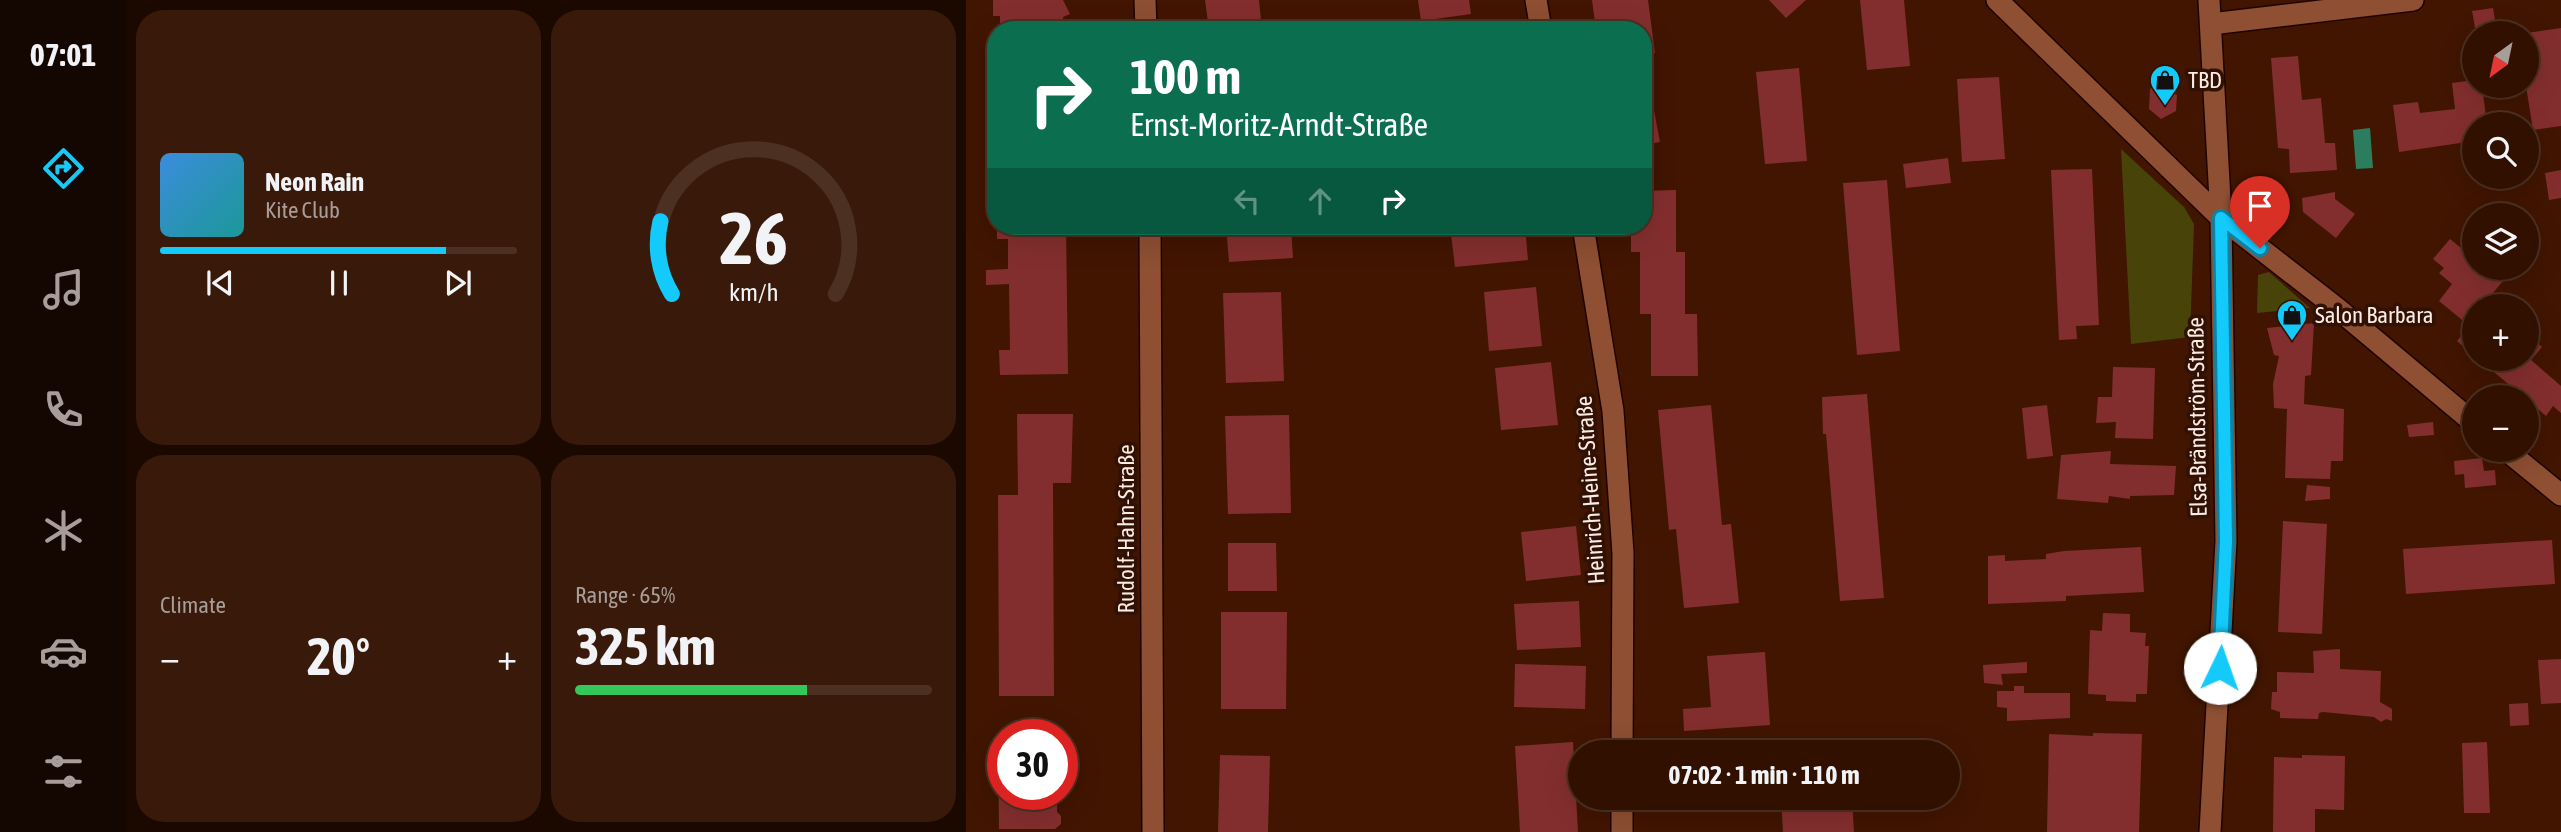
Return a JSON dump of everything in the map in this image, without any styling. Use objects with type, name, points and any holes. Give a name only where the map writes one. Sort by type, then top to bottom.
[{"type":"street","points":[[1145,0],[1146,21]]},
{"type":"street","points":[[1536,0],[1540,21]]},
{"type":"street","points":[[1997,0],[2221,218],[2337,309],[2462,413]]},
{"type":"street","name":"Elsa-Brändström-Straße","points":[[2209,0],[2221,218],[2226,541],[2210,832]]},
{"type":"street","points":[[2211,24],[2413,0]]},
{"type":"street","name":"Rudolf-Hahn-Straße","points":[[1150,235],[1153,832]]},
{"type":"street","name":"Heinrich-Heine-Straße","points":[[1584,235],[1613,411],[1623,553],[1622,740]]},
{"type":"street","points":[[2521,462],[2561,495]]},
{"type":"street","points":[[1622,810],[1622,832]]},
{"type":"shaded area","points":[[2370,128],[2373,168],[2356,169],[2353,130]]},
{"type":"shaded area","points":[[2121,149],[2184,207],[2194,224],[2190,337],[2131,344]]},
{"type":"shaded area","points":[[2269,272],[2310,308],[2257,313],[2258,275]]},
{"type":"building","points":[[993,0],[1063,0],[1070,14],[1063,17],[1063,21],[1000,21],[1000,16],[993,16]]},
{"type":"building","points":[[1205,0],[1259,0],[1261,21],[1208,21]]},
{"type":"building","points":[[1418,0],[1469,0],[1471,14],[1421,21]]},
{"type":"building","points":[[1592,0],[1648,0],[1651,21],[1595,21]]},
{"type":"building","points":[[1769,0],[1806,0],[1786,18]]},
{"type":"building","points":[[1860,0],[1904,0],[1910,66],[1867,70]]},
{"type":"building","points":[[2493,8],[2495,21],[2474,21],[2472,11]]},
{"type":"building","points":[[2561,28],[2561,126],[2539,129],[2539,112],[2530,112],[2528,98],[2539,98],[2539,31]]},
{"type":"building","points":[[1652,30],[1655,53],[1652,54]]},
{"type":"building","points":[[2298,56],[2302,100],[2321,98],[2325,143],[2335,143],[2337,170],[2290,173],[2289,149],[2278,148],[2271,58]]},
{"type":"building","points":[[1799,68],[1807,161],[1765,164],[1756,72]]},
{"type":"building","points":[[1999,77],[2005,159],[1962,162],[1957,79]]},
{"type":"building","points":[[2462,82],[2462,98],[2484,98],[2485,112],[2462,112],[2462,143],[2399,152],[2393,105],[2418,102],[2420,113],[2455,109],[2452,83]]},
{"type":"building","points":[[2160,84],[2177,95],[2176,111],[2161,119],[2149,109],[2150,89]]},
{"type":"building","points":[[1652,100],[1660,142],[1652,143]]},
{"type":"building","points":[[1948,158],[1951,183],[1906,188],[1903,164]]},
{"type":"building","points":[[2092,169],[2099,325],[2076,326],[2077,339],[2059,340],[2051,170]]},
{"type":"building","points":[[2561,170],[2561,198],[2549,200],[2545,173]]},
{"type":"building","points":[[1887,180],[1900,351],[1857,355],[1843,183]]},
{"type":"building","points":[[1676,190],[1676,252],[1685,252],[1685,314],[1697,314],[1698,376],[1651,376],[1651,314],[1640,314],[1640,252],[1631,252],[1631,235],[1652,235],[1652,191]]},
{"type":"building","points":[[2335,192],[2335,199],[2355,214],[2336,238],[2303,212],[2302,198]]},
{"type":"building","points":[[997,235],[1066,235],[1068,374],[1000,375],[999,350],[1010,350],[1009,284],[986,285],[986,270],[1008,269],[1008,239],[997,239]]},
{"type":"building","points":[[1227,235],[1292,235],[1293,258],[1229,262]]},
{"type":"building","points":[[1451,235],[1526,235],[1528,260],[1455,267]]},
{"type":"building","points":[[2450,239],[2462,247],[2462,280],[2503,281],[2492,294],[2462,294],[2462,320],[2439,301],[2452,284],[2439,273],[2444,268],[2433,259]]},
{"type":"building","points":[[1536,287],[1542,346],[1489,351],[1484,292]]},
{"type":"building","points":[[1281,292],[1284,381],[1226,383],[1223,293]]},
{"type":"building","points":[[2314,323],[2311,375],[2305,376],[2304,404],[2344,409],[2343,461],[2331,461],[2330,479],[2285,478],[2287,409],[2274,408],[2273,384],[2279,356],[2274,355],[2267,328]]},
{"type":"building","points":[[1551,362],[1558,425],[1501,430],[1495,368]]},
{"type":"building","points":[[2113,367],[2155,368],[2153,439],[2115,438],[2116,422],[2096,423],[2098,397],[2112,397]]},
{"type":"building","points":[[2539,367],[2561,386],[2561,413],[2553,406],[2546,416],[2539,410],[2539,385],[2509,385],[2493,371],[2539,371]]},
{"type":"building","points":[[1867,394],[1884,598],[1840,601],[1826,434],[1823,434],[1822,397]]},
{"type":"building","points":[[1711,405],[1722,525],[1731,524],[1739,603],[1684,608],[1676,529],[1669,530],[1658,410]]},
{"type":"building","points":[[2047,405],[2053,456],[2027,459],[2022,408]]},
{"type":"building","points":[[1017,414],[1073,414],[1071,483],[1053,483],[1054,696],[999,696],[998,495],[1018,495]]},
{"type":"building","points":[[1289,415],[1291,513],[1228,514],[1225,416]]},
{"type":"building","points":[[2433,422],[2434,435],[2409,437],[2407,425]]},
{"type":"building","points":[[2111,451],[2110,464],[2176,466],[2174,495],[2130,496],[2130,499],[2109,496],[2108,503],[2057,499],[2061,455]]},
{"type":"building","points":[[2454,461],[2483,462],[2484,471],[2495,470],[2496,485],[2465,488],[2464,474],[2455,475]]},
{"type":"building","points":[[2307,485],[2330,487],[2330,499],[2305,501]]},
{"type":"building","points":[[2283,521],[2327,524],[2322,634],[2278,632]]},
{"type":"building","points":[[1576,526],[1581,575],[1526,581],[1521,532]]},
{"type":"building","points":[[2552,540],[2555,584],[2406,594],[2403,549]]},
{"type":"building","points":[[1228,543],[1276,543],[1277,591],[1228,591]]},
{"type":"building","points":[[2141,547],[2144,592],[2066,596],[2066,601],[1988,604],[1988,556],[2005,555],[2005,561],[2046,559],[2046,554],[2064,551]]},
{"type":"building","points":[[1579,601],[1581,647],[1517,650],[1514,604]]},
{"type":"building","points":[[1221,612],[1287,612],[1286,709],[1221,709]]},
{"type":"building","points":[[2103,613],[2130,614],[2130,632],[2146,633],[2145,646],[2149,646],[2147,694],[2136,694],[2136,702],[2106,701],[2106,695],[2088,694],[2090,630],[2102,631]]},
{"type":"building","points":[[2340,649],[2340,669],[2381,671],[2380,702],[2392,709],[2392,721],[2386,719],[2381,722],[2374,717],[2323,712],[2319,713],[2318,719],[2280,718],[2280,712],[2271,709],[2272,692],[2277,692],[2277,672],[2314,673],[2313,651]]},
{"type":"building","points":[[1765,652],[1770,725],[1684,731],[1683,709],[1711,707],[1707,656]]},
{"type":"building","points":[[2561,659],[2561,703],[2541,704],[2538,660]]},
{"type":"building","points":[[2027,662],[2027,673],[2001,674],[2003,685],[1984,683],[1983,665]]},
{"type":"building","points":[[1515,664],[1586,666],[1585,709],[1514,707]]},
{"type":"building","points":[[2014,686],[2024,686],[2024,693],[2070,693],[2070,718],[2007,721],[2007,708],[1997,707],[1997,691],[2014,691]]},
{"type":"building","points":[[2528,703],[2529,725],[2510,726],[2509,704]]},
{"type":"building","points":[[2093,733],[2142,734],[2139,832],[2047,832],[2049,734],[2093,736]]},
{"type":"building","points":[[1568,742],[1568,810],[1577,810],[1578,832],[1520,832],[1515,746]]},
{"type":"building","points":[[2487,742],[2490,813],[2464,813],[2462,743]]},
{"type":"building","points":[[1220,755],[1270,756],[1268,832],[1218,832]]},
{"type":"building","points":[[2302,755],[2345,756],[2344,810],[2315,809],[2315,832],[2273,832],[2274,757],[2302,758]]},
{"type":"building","points":[[999,810],[1057,810],[1061,816],[1061,824],[1055,829],[999,829]]},
{"type":"building","points":[[1782,810],[1853,810],[1854,832],[1783,832]]},
{"type":"place","name":"TBD","points":[[2165,107]]},
{"type":"place","name":"Salon Barbara","points":[[2292,342]]},
{"type":"route","points":[[2220,668],[2226,541],[2221,218],[2260,248]]}]
